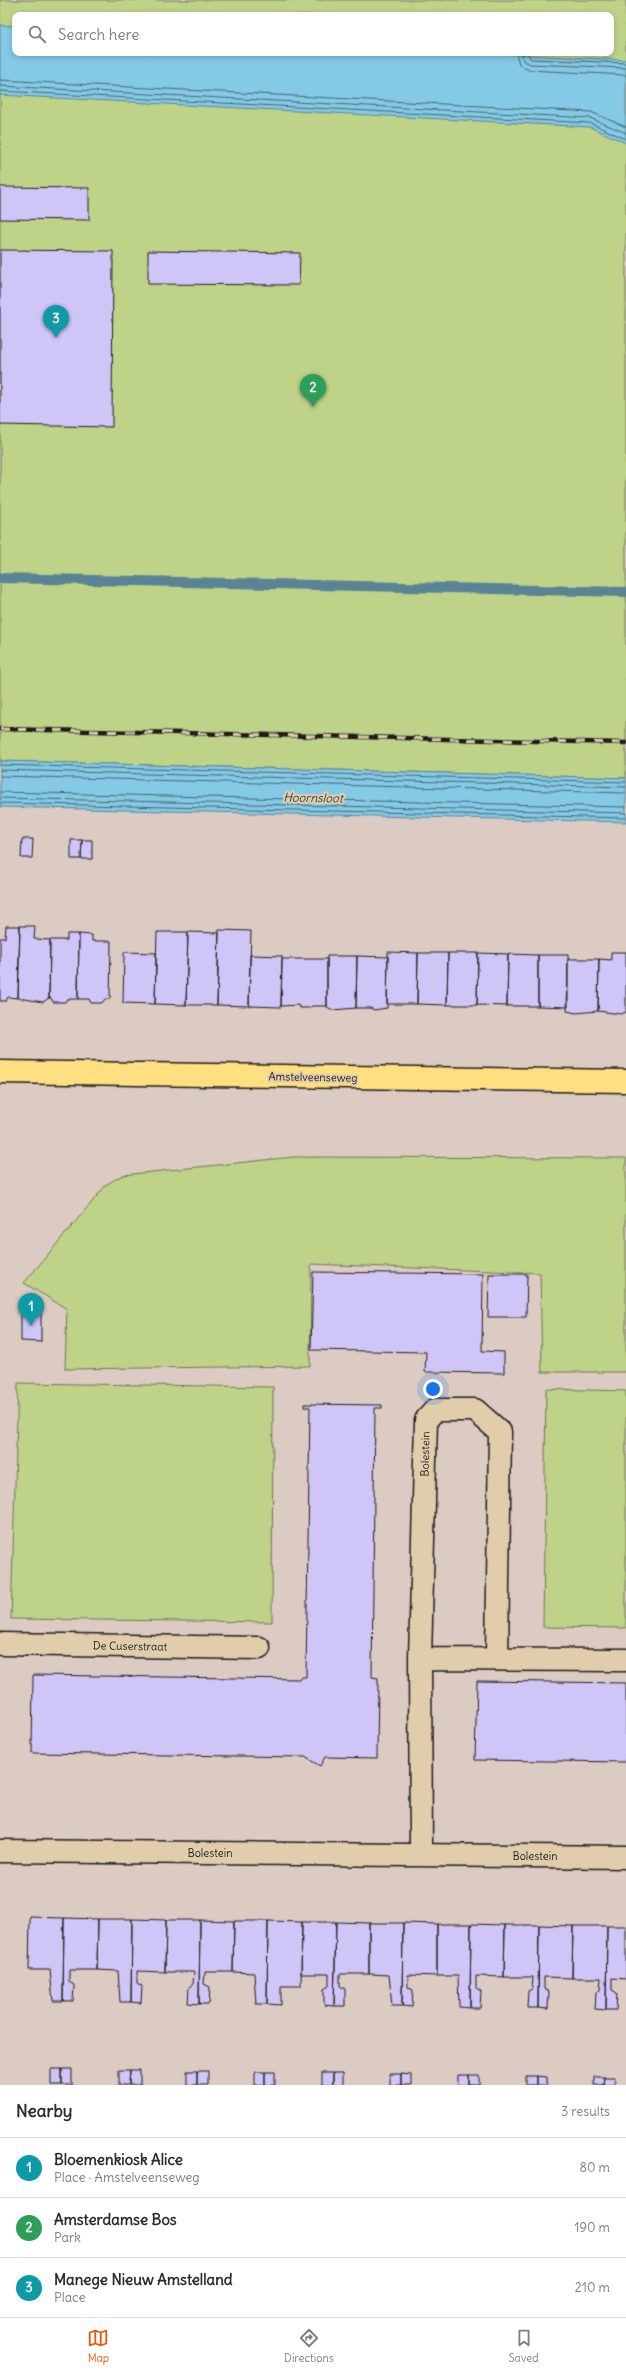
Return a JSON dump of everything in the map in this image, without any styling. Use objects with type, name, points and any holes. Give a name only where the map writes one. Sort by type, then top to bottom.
[{"type":"main road","name":"Amstelveenseweg","points":[[0,1072],[626,1081]]},
{"type":"street","name":"Bolestein","points":[[421,1855],[420,1659],[426,1420],[434,1410],[475,1410],[500,1432],[497,1659]]},
{"type":"street","name":"De Cuserstraat","points":[[0,1644],[259,1648]]},
{"type":"street","points":[[420,1659],[626,1660]]},
{"type":"street","name":"Bolestein","points":[[0,1851],[626,1857]]},
{"type":"green space","points":[[0,0],[626,0],[626,778],[0,761]]},
{"type":"green space","points":[[293,1157],[626,1158],[626,1372],[542,1372],[540,1273],[311,1264],[310,1366],[65,1369],[67,1309],[24,1283],[107,1184],[123,1175]]},
{"type":"green space","points":[[18,1383],[273,1387],[272,1622],[11,1619]]},
{"type":"green space","points":[[546,1389],[626,1391],[626,1628],[543,1627]]},
{"type":"water","points":[[0,25],[12,26],[12,56],[547,56],[626,60],[626,143],[590,127],[0,95]]},
{"type":"water","name":"Hoornsloot","points":[[0,761],[626,778],[626,822],[0,807]]},
{"type":"building","points":[[0,187],[89,188],[89,220],[0,219]]},
{"type":"building","points":[[0,250],[113,251],[112,427],[0,425]]},
{"type":"building","points":[[148,251],[300,253],[299,285],[148,284]]},
{"type":"building","points":[[22,839],[33,839],[32,858],[21,858]]},
{"type":"building","points":[[71,840],[82,840],[81,859],[71,859]]},
{"type":"building","points":[[82,840],[92,840],[92,859],[81,859]]},
{"type":"building","points":[[6,926],[20,926],[18,998],[8,997],[6,1001],[0,1001],[0,938],[5,938]]},
{"type":"building","points":[[20,926],[35,926],[34,939],[50,940],[49,998],[43,1002],[18,998]]},
{"type":"building","points":[[219,930],[251,931],[249,1006],[217,1005]]},
{"type":"building","points":[[157,932],[188,932],[186,1005],[155,1004]]},
{"type":"building","points":[[188,932],[219,933],[217,1005],[186,1005]]},
{"type":"building","points":[[67,934],[79,934],[78,999],[67,999],[65,1002],[53,1002],[51,998],[49,998],[50,940],[67,940]]},
{"type":"building","points":[[79,934],[92,935],[92,941],[111,941],[110,999],[105,999],[102,1003],[91,1003],[89,999],[78,999]]},
{"type":"building","points":[[124,952],[156,953],[155,1004],[123,1003]]},
{"type":"building","points":[[388,952],[418,953],[417,1004],[387,1004]]},
{"type":"building","points":[[611,952],[626,952],[626,1012],[621,1014],[598,1011],[599,959],[611,960]]},
{"type":"building","points":[[418,953],[448,953],[447,1005],[417,1004]]},
{"type":"building","points":[[448,953],[478,953],[477,1005],[447,1005]]},
{"type":"building","points":[[478,953],[508,954],[507,1006],[477,1005]]},
{"type":"building","points":[[508,954],[538,955],[538,1006],[507,1006]]},
{"type":"building","points":[[250,955],[282,956],[281,1007],[249,1006]]},
{"type":"building","points":[[538,955],[568,955],[568,1007],[538,1006]]},
{"type":"building","points":[[327,956],[357,956],[356,1008],[333,1010],[327,1007]]},
{"type":"building","points":[[357,956],[388,957],[387,1008],[374,1010],[370,1008],[356,1008]]},
{"type":"building","points":[[282,959],[327,959],[327,1006],[300,1008],[298,1005],[281,1006]]},
{"type":"building","points":[[568,959],[599,959],[598,1011],[576,1013],[567,1011]]},
{"type":"building","points":[[313,1272],[483,1274],[482,1351],[504,1352],[504,1373],[425,1372],[426,1352],[311,1350]]},
{"type":"building","points":[[489,1274],[527,1274],[526,1317],[488,1317]]},
{"type":"building","points":[[21,1310],[41,1311],[41,1342],[21,1341]]},
{"type":"building","points":[[304,1404],[382,1405],[382,1408],[375,1408],[372,1677],[378,1678],[377,1758],[325,1757],[320,1766],[305,1757],[32,1753],[33,1675],[300,1679],[300,1677],[306,1677],[310,1407],[304,1407]]},
{"type":"building","points":[[477,1681],[626,1683],[626,1762],[475,1760]]},
{"type":"building","points":[[30,1917],[64,1918],[63,2001],[53,2001],[50,1970],[29,1970]]},
{"type":"building","points":[[64,1918],[98,1919],[97,1970],[69,1970],[69,1982],[74,1985],[73,2001],[63,2001]]},
{"type":"building","points":[[98,1919],[132,1919],[131,2002],[120,2002],[118,1971],[97,1970]]},
{"type":"building","points":[[132,1919],[166,1920],[165,1972],[137,1971],[137,1983],[142,1986],[141,2003],[131,2002]]},
{"type":"building","points":[[166,1920],[200,1920],[199,2004],[188,2003],[189,1987],[193,1984],[194,1972],[165,1972]]},
{"type":"building","points":[[200,1920],[234,1921],[233,1972],[205,1972],[204,1984],[210,1987],[209,2004],[199,2004]]},
{"type":"building","points":[[234,1921],[268,1921],[267,2004],[256,2004],[254,1973],[233,1972]]},
{"type":"building","points":[[268,1921],[302,1922],[301,1986],[281,1986],[281,2005],[267,2004]]},
{"type":"building","points":[[302,1922],[336,1922],[334,2006],[324,2005],[324,1989],[329,1986],[329,1974],[301,1974]]},
{"type":"building","points":[[336,1922],[369,1923],[369,1974],[340,1974],[340,1986],[345,1989],[345,2006],[334,2006]]},
{"type":"building","points":[[369,1923],[403,1923],[402,2006],[392,2006],[389,1975],[369,1974]]},
{"type":"building","points":[[403,1923],[437,1924],[437,1976],[408,1975],[408,1987],[413,1990],[412,2007],[402,2006]]},
{"type":"building","points":[[437,1924],[471,1924],[470,2008],[459,2007],[458,1976],[437,1976]]},
{"type":"building","points":[[471,1924],[505,1925],[504,1977],[476,1976],[476,1988],[481,1991],[480,2008],[470,2008]]},
{"type":"building","points":[[505,1925],[539,1925],[538,2008],[527,2008],[528,1991],[532,1989],[533,1977],[504,1977]]},
{"type":"building","points":[[539,1925],[573,1926],[572,1978],[544,1977],[544,1989],[549,1992],[548,2009],[538,2008]]},
{"type":"building","points":[[573,1926],[607,1926],[606,2010],[595,2009],[596,1993],[600,1990],[601,1978],[572,1978]]},
{"type":"building","points":[[607,1926],[626,1926],[626,1979],[612,1978],[612,1990],[617,1993],[616,2010],[606,2010]]},
{"type":"building","points":[[51,2069],[62,2069],[62,2085],[51,2085]]},
{"type":"building","points":[[62,2069],[72,2069],[72,2085],[62,2085]]},
{"type":"building","points":[[119,2070],[130,2070],[129,2085],[119,2085]]},
{"type":"building","points":[[130,2070],[140,2070],[140,2085],[129,2085]]},
{"type":"building","points":[[187,2071],[197,2071],[197,2085],[187,2085]]},
{"type":"building","points":[[197,2071],[208,2071],[208,2085],[197,2085]]},
{"type":"building","points":[[255,2072],[265,2072],[265,2085],[255,2085]]},
{"type":"building","points":[[265,2072],[275,2072],[275,2085],[265,2085]]},
{"type":"building","points":[[322,2073],[333,2073],[333,2085],[322,2085]]},
{"type":"building","points":[[333,2073],[343,2073],[343,2085],[333,2085]]},
{"type":"building","points":[[390,2074],[401,2074],[401,2085],[390,2085]]},
{"type":"building","points":[[401,2074],[411,2075],[411,2085],[401,2085]]},
{"type":"building","points":[[458,2075],[469,2075],[469,2085],[458,2085]]},
{"type":"building","points":[[469,2075],[479,2075],[479,2085],[469,2085]]},
{"type":"building","points":[[526,2076],[537,2076],[537,2085],[526,2085]]},
{"type":"building","points":[[537,2076],[547,2077],[547,2085],[537,2085]]},
{"type":"building","points":[[594,2077],[605,2077],[604,2085],[594,2085]]},
{"type":"building","points":[[605,2077],[615,2077],[615,2085],[604,2085]]},
{"type":"waterway","points":[[0,578],[626,592]]},
{"type":"railway","points":[[0,729],[626,743]]},
{"type":"place","name":"Manege Nieuw Amstelland","points":[[56,338]]},
{"type":"place","name":"Amsterdamse Bos","points":[[313,407]]},
{"type":"place","name":"Bloemenkiosk Alice","points":[[31,1326]]}]
